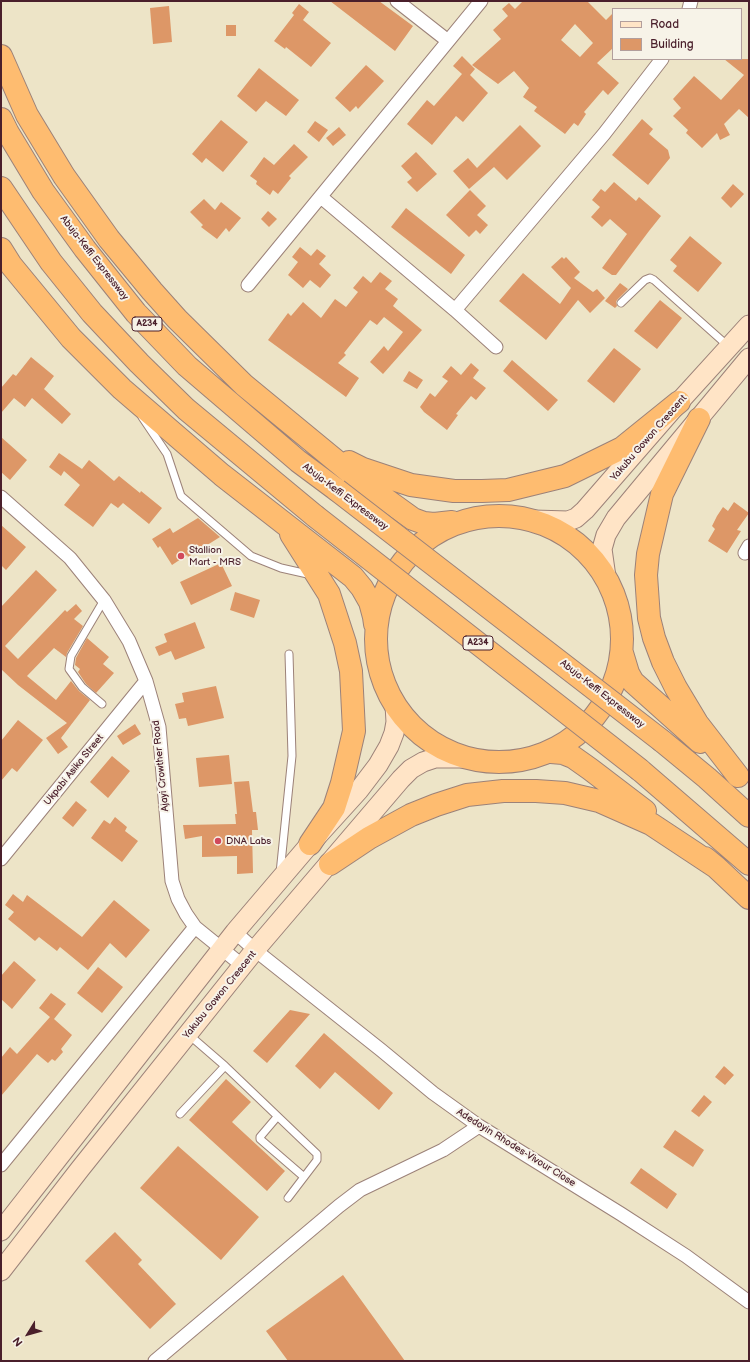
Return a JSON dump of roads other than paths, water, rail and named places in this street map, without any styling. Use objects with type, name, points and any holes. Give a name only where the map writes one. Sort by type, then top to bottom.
[{"type":"highway","points":[[1,56],[27,115],[64,176],[109,238],[152,292],[177,319],[244,385],[363,483],[413,519],[424,523],[434,524],[459,522]]},
{"type":"highway","name":"Abuja-Keffi Expressway","points":[[1,119],[43,191],[85,249],[136,313],[187,366],[298,461],[662,741],[707,778],[749,816]]},
{"type":"highway","name":"A234","points":[[1,188],[52,262],[92,313],[138,363],[186,409],[315,516],[640,770],[749,864]]},
{"type":"highway","points":[[1,249],[11,265],[71,338],[122,389],[222,475],[353,577],[362,588],[370,602],[374,617],[375,634],[380,668],[392,697],[401,715],[425,738],[439,747],[465,758],[490,763],[531,759],[551,752],[569,742],[586,728],[600,712],[615,681],[622,653],[620,614],[606,577],[595,562],[573,540],[551,527],[534,520],[515,516],[496,515],[477,517],[459,522],[440,530],[422,542],[406,556],[393,574],[384,593],[378,613],[375,634]]},
{"type":"highway","points":[[313,442],[363,469],[411,485],[454,491],[508,490],[565,476],[622,448],[679,402]]},
{"type":"highway","points":[[699,419],[662,494],[649,546],[646,575],[649,618],[654,638],[663,662],[676,688],[697,723],[744,781]]},
{"type":"highway","points":[[281,520],[329,594],[345,643],[351,671],[354,731],[334,808],[310,844]]},
{"type":"highway","points":[[622,653],[628,674],[633,682],[744,781]]},
{"type":"highway","points":[[551,752],[563,753],[573,757],[590,769],[716,867],[749,898]]},
{"type":"highway","points":[[330,864],[369,838],[411,815],[436,805],[467,795],[503,791],[536,791],[565,793],[599,800],[651,824],[716,867]]},
{"type":"main road","name":"Yakubu Gowon Crescent","points":[[534,520],[568,521],[576,518],[585,510],[679,402],[742,338]]},
{"type":"main road","points":[[606,577],[602,549],[606,535],[616,518],[749,358]]},
{"type":"main road","points":[[1,1231],[235,932],[310,844],[359,790],[378,765],[389,746],[394,733],[396,722],[395,705],[392,697]]},
{"type":"main road","name":"Yakubu Gowon Crescent","points":[[1,1271],[80,1169],[255,950],[401,779],[423,762],[435,758],[465,758]]},
{"type":"street","points":[[397,1],[448,41]]},
{"type":"street","points":[[248,285],[322,197],[481,1]]},
{"type":"street","points":[[455,310],[604,134],[661,60]]},
{"type":"street","points":[[322,197],[455,310],[496,347]]},
{"type":"street","name":"Ajayi Crowther Road","points":[[1,497],[70,558],[104,600],[129,641],[146,681],[159,728],[172,880],[178,899],[195,928],[242,966]]},
{"type":"street","name":"Ukpabi Asika Street","points":[[1,859],[146,681]]},
{"type":"street","points":[[1,1164],[195,928]]},
{"type":"street","name":"Adedoyin Rhodes-Vivour Close","points":[[235,932],[255,950],[433,1093],[479,1126],[680,1252],[749,1302]]},
{"type":"street","points":[[155,1361],[360,1190],[443,1150],[479,1126]]},
{"type":"lane","points":[[621,303],[650,278],[742,338]]},
{"type":"lane","points":[[122,389],[167,454],[181,496],[251,556],[281,568],[318,577]]},
{"type":"lane","points":[[102,704],[82,687],[69,669],[71,656],[104,600]]},
{"type":"lane","points":[[280,879],[292,756],[289,654]]},
{"type":"lane","points":[[188,1034],[225,1066],[317,1154],[317,1160],[288,1198]]},
{"type":"lane","points":[[180,1114],[225,1066]]},
{"type":"lane","points":[[277,1117],[260,1139],[304,1177]]},
{"type":"place","name":"Stallion Mart - MRS","points":[[181,556]]},
{"type":"place","name":"DNA Labs","points":[[218,841]]}]
